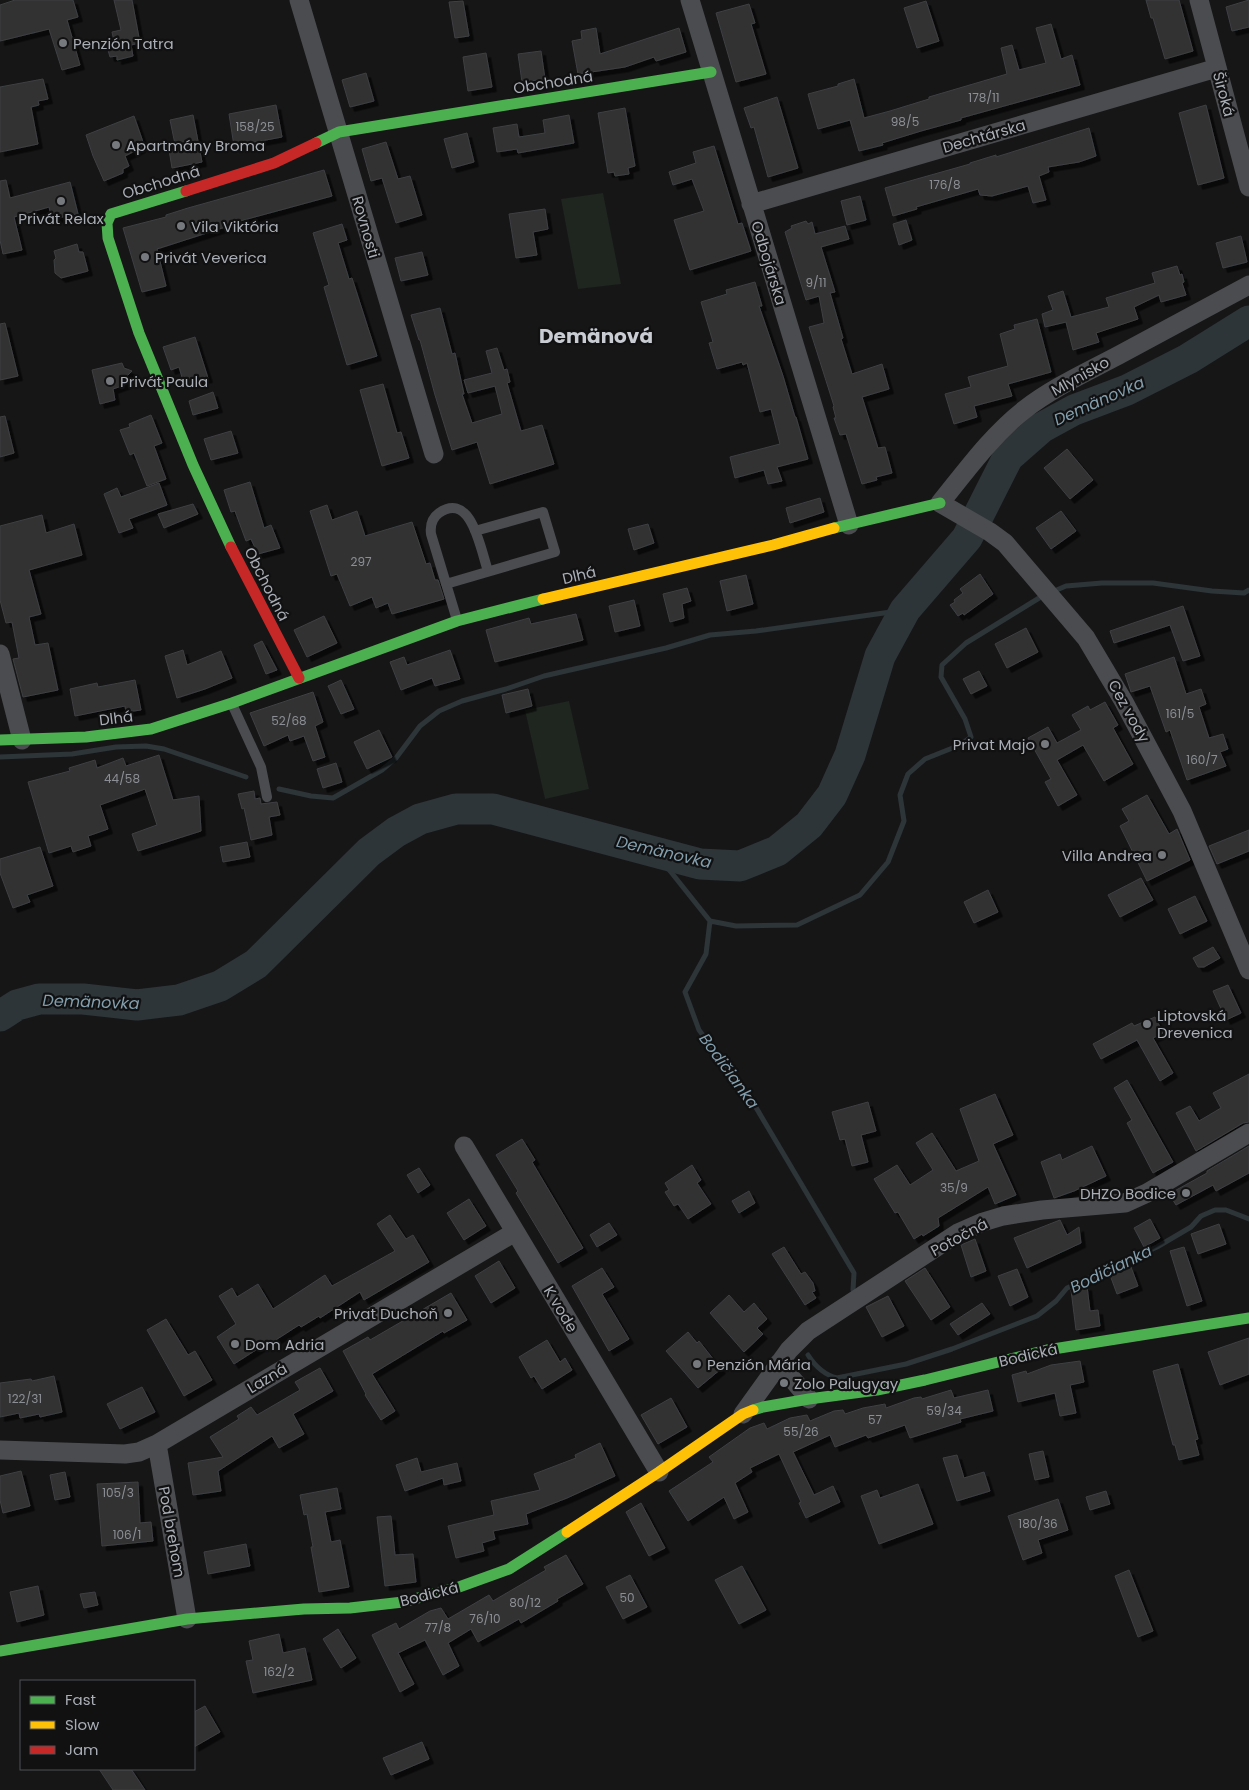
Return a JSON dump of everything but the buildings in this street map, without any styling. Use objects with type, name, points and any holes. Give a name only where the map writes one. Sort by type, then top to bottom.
[{"type":"street","name":"Rovnosti","points":[[299,0],[434,454]]},
{"type":"street","name":"Odbojárska","points":[[690,0],[849,525]]},
{"type":"street","name":"Široká","points":[[1199,0],[1249,187]]},
{"type":"street","name":"Dechtárska","points":[[751,204],[1217,68]]},
{"type":"street","name":"Obchodná","points":[[299,678],[217,520],[167,403],[139,333],[108,238],[107,223],[111,214],[274,163],[339,132],[711,72]]},
{"type":"street","name":"Mlynisko","points":[[940,503],[987,446],[1024,410],[1086,372],[1249,285]]},
{"type":"street","name":"Dlhá","points":[[0,740],[86,737],[151,729],[232,703],[457,621],[940,503]]},
{"type":"street","name":"Cez vody","points":[[940,503],[990,532],[1004,543],[1086,638],[1156,760],[1182,811],[1249,970]]},
{"type":"street","points":[[0,654],[22,740]]},
{"type":"street","name":"Potočná","points":[[743,1414],[789,1350],[808,1331],[969,1228],[993,1219],[1018,1214],[1125,1202],[1249,1133]]},
{"type":"street","name":"K vode","points":[[464,1146],[659,1472]]},
{"type":"street","name":"Lazná","points":[[0,1450],[125,1454],[139,1452],[157,1444],[514,1232]]},
{"type":"street","name":"Bodická","points":[[0,1651],[188,1619],[304,1609],[350,1608],[403,1602],[459,1587],[509,1569],[659,1472],[743,1414],[763,1407],[877,1390],[1047,1350],[1249,1318]]},
{"type":"street","points":[[779,1363],[809,1399]]},
{"type":"street","name":"Pod brehom","points":[[157,1444],[188,1619]]},
{"type":"lane","points":[[457,621],[431,534],[432,521],[436,515],[446,509],[459,509],[469,516],[488,571]]},
{"type":"lane","points":[[446,584],[555,552],[543,512],[475,531]]},
{"type":"lane","points":[[232,703],[261,767],[266,797]]},
{"type":"shaded area","points":[[603,193],[621,284],[578,289],[561,199]]},
{"type":"shaded area","points":[[569,701],[589,789],[545,799],[525,710]]},
{"type":"waterway","name":"Demänovka","points":[[0,1016],[17,1005],[39,999],[83,999],[137,1005],[179,1000],[220,986],[256,964],[369,852],[396,832],[420,819],[456,809],[493,809],[700,864],[740,866],[777,851],[809,825],[832,795],[850,755],[880,656],[905,610],[967,538],[1008,457],[1041,428],[1074,410],[1127,390],[1188,359],[1249,321]]},
{"type":"waterway","points":[[1052,592],[1066,586],[1102,583],[1153,583],[1212,591],[1244,593],[1249,590]]},
{"type":"waterway","points":[[710,921],[736,926],[797,925],[860,895],[888,862],[904,821],[900,795],[908,774],[925,759],[960,745],[971,737],[965,719],[941,677],[942,665],[966,643],[1044,595]]},
{"type":"waterway","points":[[279,789],[311,796],[333,798],[382,770],[396,758],[420,726],[439,711],[462,701],[544,676],[666,648],[710,635],[756,631],[905,610]]},
{"type":"waterway","points":[[0,757],[72,754],[116,747],[146,746],[164,749],[246,777]]},
{"type":"waterway","name":"Bodičianka","points":[[655,852],[710,921],[706,954],[685,992],[699,1030],[748,1094],[854,1273],[853,1290]]},
{"type":"waterway","name":"Bodičianka","points":[[808,1355],[821,1370],[837,1378],[906,1364],[952,1349],[1037,1316],[1056,1301],[1067,1288],[1157,1247],[1191,1227],[1201,1216],[1215,1210],[1226,1210],[1249,1219]]},
{"type":"traffic: fast","points":[[316,143],[339,132],[711,72]]},
{"type":"traffic: fast","points":[[186,191],[111,214],[107,223],[108,238],[139,333],[193,465],[231,547]]},
{"type":"traffic: fast","points":[[834,528],[940,503]]},
{"type":"traffic: fast","points":[[0,740],[86,737],[151,729],[232,703],[457,621],[543,599]]},
{"type":"traffic: fast","points":[[753,1410],[809,1399],[877,1390],[1047,1350],[1249,1318]]},
{"type":"traffic: fast","points":[[0,1651],[187,1619],[304,1609],[350,1608],[403,1602],[459,1587],[509,1569],[567,1532]]},
{"type":"traffic: slow","points":[[543,599],[773,545],[834,528]]},
{"type":"traffic: slow","points":[[567,1532],[743,1414],[753,1410]]},
{"type":"traffic: jam","points":[[186,191],[274,163],[316,143]]},
{"type":"traffic: jam","points":[[231,547],[299,678]]},
{"type":"place","name":"Penzión Tatra","points":[[63,43]]},
{"type":"place","name":"Apartmány Broma","points":[[116,145]]},
{"type":"place","name":"Privát Relax","points":[[61,201]]},
{"type":"place","name":"Vila Viktória","points":[[181,226]]},
{"type":"place","name":"Privát Veverica","points":[[145,257]]},
{"type":"place","name":"Privát Paula","points":[[110,381]]},
{"type":"place","name":"Privat Majo","points":[[1045,744]]},
{"type":"place","name":"Villa Andrea","points":[[1162,855]]},
{"type":"place","name":"Liptovská Drevenica","points":[[1147,1024]]},
{"type":"place","name":"DHZO Bodice","points":[[1186,1193]]},
{"type":"place","name":"Privat Duchoň","points":[[448,1313]]},
{"type":"place","name":"Dom Adria","points":[[235,1344]]},
{"type":"place","name":"Penzión Mária","points":[[697,1364]]},
{"type":"place","name":"Zolo Palugyay","points":[[784,1383]]},
{"type":"district","name":"Demänová","points":[[596,336]]}]
